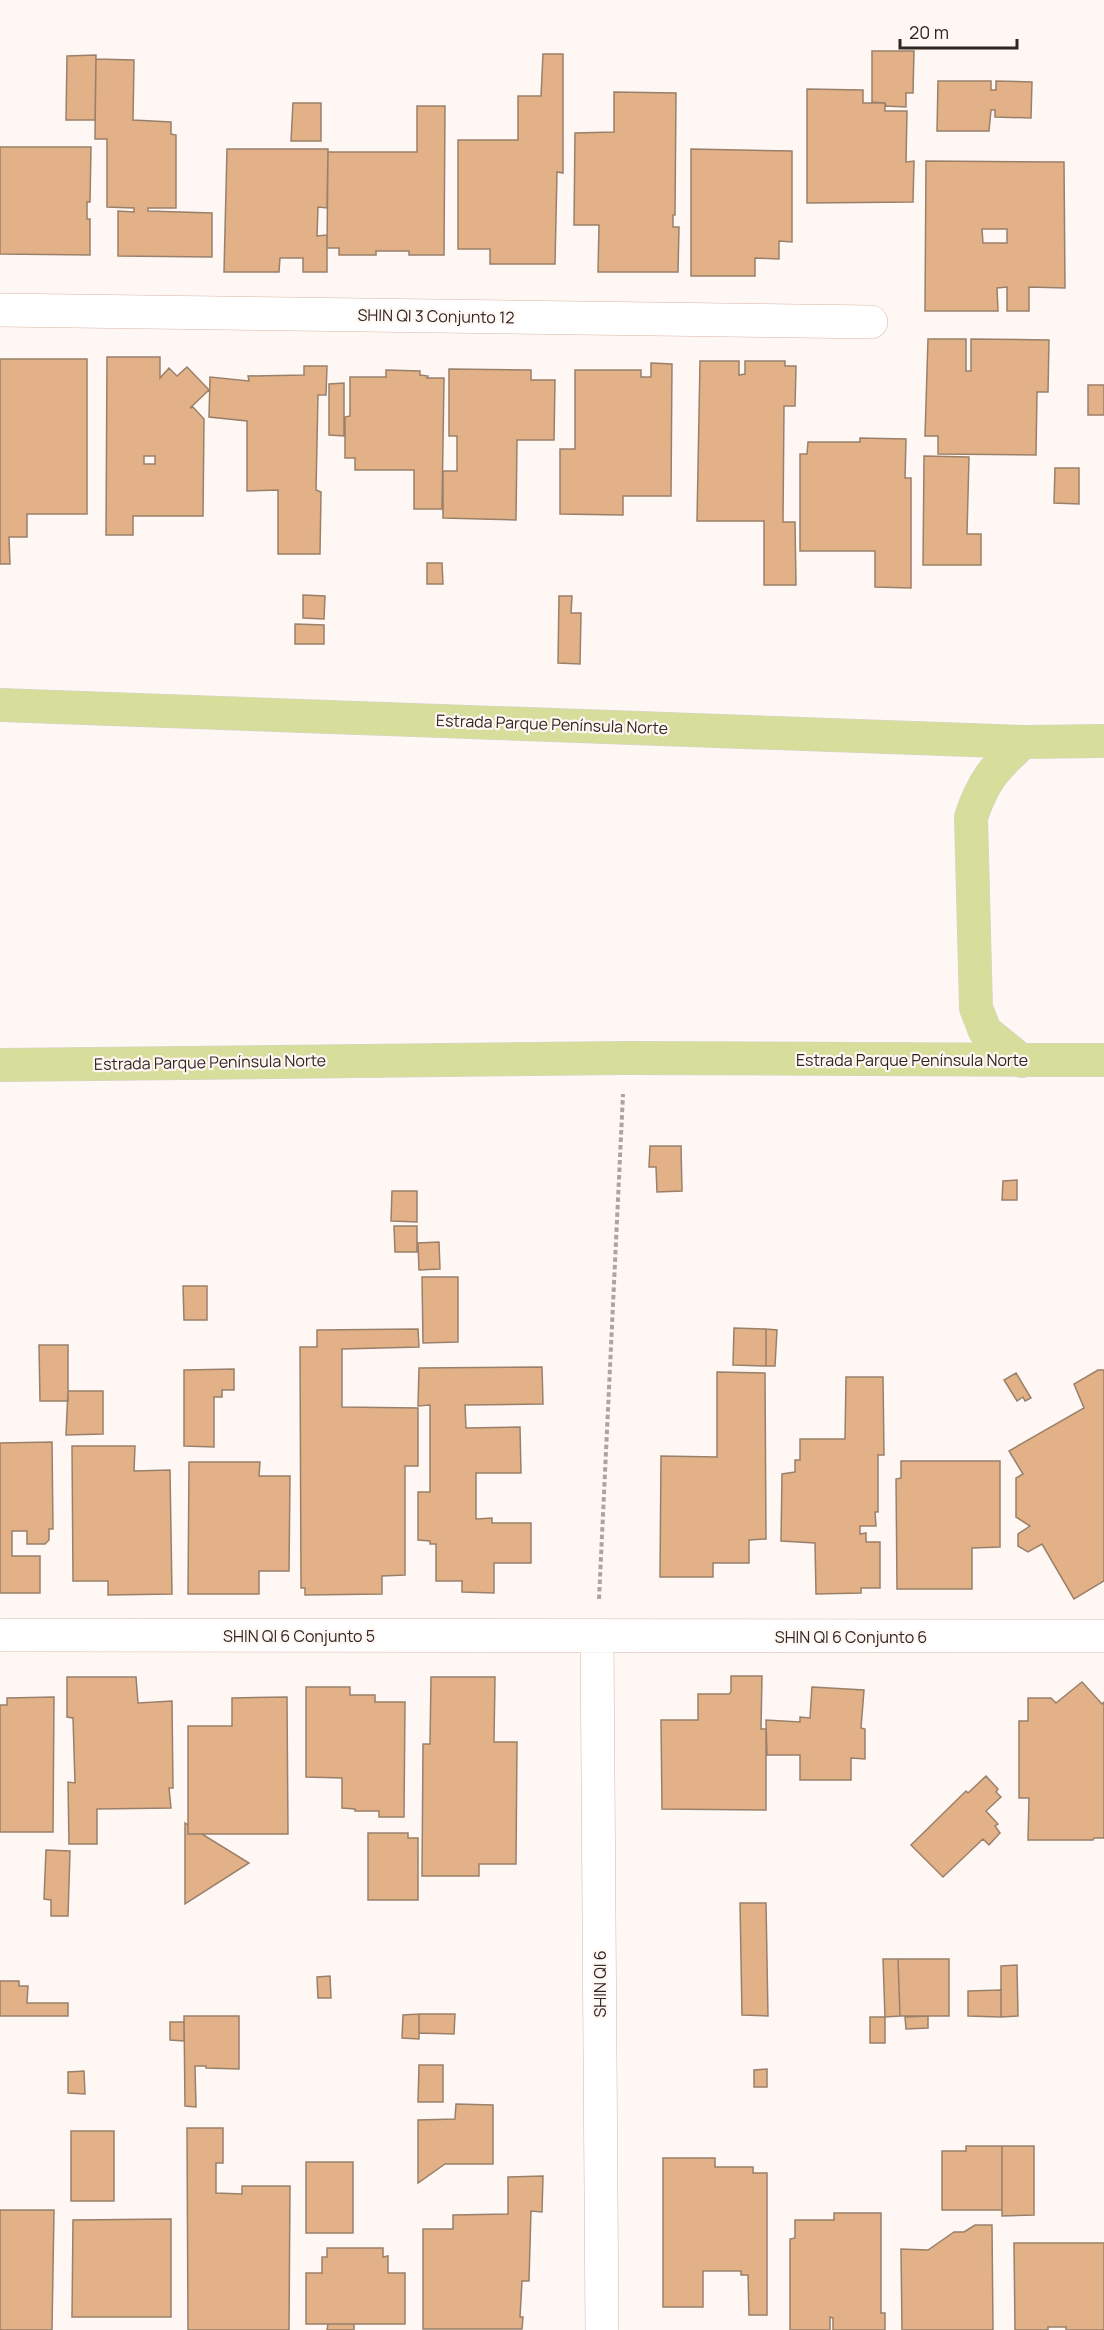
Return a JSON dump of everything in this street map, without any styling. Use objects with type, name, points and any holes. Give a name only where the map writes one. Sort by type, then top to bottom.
[{"type":"main road","name":"Estrada Parque Península Norte","points":[[0,705],[1023,742],[1104,741]]},
{"type":"main road","points":[[1022,1060],[985,1031],[976,1008],[972,817],[981,790],[993,771],[1023,742]]},
{"type":"main road","name":"Estrada Parque Península Norte","points":[[0,1065],[625,1058],[1104,1060]]},
{"type":"street","name":"SHIN QI 3 Conjunto 12","points":[[0,310],[872,322]]},
{"type":"street","name":"SHIN QI 6 Conjunto 5","points":[[0,1635],[597,1637]]},
{"type":"street","name":"SHIN QI 6 Conjunto 6","points":[[597,1637],[1104,1636]]},
{"type":"street","name":"SHIN QI 6","points":[[597,1637],[602,2330]]},
{"type":"path","points":[[597,1637],[625,1058]]},
{"type":"building","points":[[872,51],[914,51],[913,93],[906,93],[906,107],[886,106],[885,103],[872,102]]},
{"type":"building","points":[[543,54],[563,54],[563,173],[557,172],[555,264],[490,264],[490,249],[458,249],[458,140],[518,140],[518,96],[541,96]]},
{"type":"building","points":[[96,55],[95,120],[66,120],[67,56]]},
{"type":"building","points":[[96,59],[134,60],[133,120],[171,122],[171,134],[176,135],[176,208],[148,208],[148,211],[212,213],[212,257],[118,256],[118,211],[134,212],[134,208],[107,207],[107,139],[95,139]]},
{"type":"building","points":[[938,81],[991,81],[991,90],[996,90],[996,81],[1032,82],[1031,118],[995,117],[995,110],[991,110],[989,131],[937,131]]},
{"type":"building","points":[[807,89],[863,90],[863,103],[885,103],[885,111],[907,111],[906,162],[914,161],[913,202],[807,203]]},
{"type":"building","points":[[614,92],[676,93],[673,227],[679,227],[678,272],[598,272],[599,225],[574,225],[575,133],[614,132]]},
{"type":"building","points":[[293,103],[321,103],[321,141],[291,141]]},
{"type":"building","points":[[417,106],[445,106],[444,255],[409,255],[409,251],[376,251],[376,255],[339,255],[339,248],[327,248],[328,152],[417,152]]},
{"type":"building","points":[[0,147],[91,147],[90,202],[87,202],[87,219],[90,219],[90,255],[0,254]]},
{"type":"building","points":[[227,149],[328,149],[327,208],[318,207],[317,236],[327,235],[327,272],[303,272],[303,258],[280,258],[279,272],[224,272]]},
{"type":"building","points":[[691,149],[792,151],[792,242],[779,241],[779,259],[755,258],[755,276],[691,276]]},
{"type":"building","points":[[926,161],[1064,162],[1065,288],[1029,287],[1029,311],[1007,311],[1007,287],[997,288],[998,311],[925,311]],"holes":[[[982,229],[1007,229],[1007,243],[983,243]]]},
{"type":"building","points":[[928,339],[966,339],[966,371],[971,371],[971,339],[1049,340],[1048,392],[1037,392],[1036,455],[938,454],[938,436],[925,436]]},
{"type":"building","points":[[107,357],[160,357],[160,378],[169,368],[177,376],[187,367],[209,390],[190,408],[193,407],[204,419],[203,516],[133,516],[133,535],[106,535]],"holes":[[[144,456],[155,456],[155,464],[144,464]]]},
{"type":"building","points":[[0,359],[87,359],[87,514],[27,514],[27,537],[9,537],[10,564],[0,564]]},
{"type":"building","points":[[700,361],[739,361],[739,375],[745,374],[745,361],[785,361],[785,366],[796,366],[795,406],[784,406],[783,522],[795,522],[796,585],[764,585],[764,521],[697,521]]},
{"type":"building","points":[[651,363],[672,364],[671,496],[623,496],[623,515],[560,514],[560,449],[575,449],[575,370],[641,370],[641,377],[651,377]]},
{"type":"building","points":[[304,366],[327,366],[326,395],[318,395],[316,490],[321,492],[320,554],[278,554],[278,490],[247,491],[247,421],[209,417],[210,377],[249,381],[248,376],[304,375]]},
{"type":"building","points":[[449,369],[531,370],[531,380],[555,380],[554,440],[517,440],[516,520],[443,518],[443,471],[457,471],[457,436],[449,436]]},
{"type":"building","points":[[386,370],[420,371],[420,375],[428,376],[427,378],[444,378],[442,509],[414,509],[414,470],[355,470],[355,458],[345,458],[345,417],[350,416],[350,377],[386,377]]},
{"type":"building","points":[[344,383],[344,436],[329,435],[329,384]]},
{"type":"building","points":[[1088,385],[1104,385],[1104,415],[1088,415]]},
{"type":"building","points":[[860,438],[906,439],[905,478],[911,478],[911,588],[875,587],[875,551],[800,551],[800,454],[807,454],[808,442],[860,442]]},
{"type":"building","points":[[924,456],[969,457],[967,534],[981,534],[981,565],[923,565]]},
{"type":"building","points":[[1055,468],[1079,468],[1079,504],[1054,503]]},
{"type":"building","points":[[427,563],[442,563],[443,584],[427,584]]},
{"type":"building","points":[[303,595],[325,596],[324,619],[303,618]]},
{"type":"building","points":[[559,596],[572,596],[571,613],[581,613],[580,664],[558,663]]},
{"type":"building","points":[[295,624],[324,625],[324,644],[295,644]]},
{"type":"building","points":[[650,1146],[681,1146],[682,1191],[657,1192],[656,1167],[649,1167]]},
{"type":"building","points":[[1017,1180],[1017,1200],[1002,1200],[1003,1181]]},
{"type":"building","points":[[392,1191],[417,1191],[417,1222],[391,1221]]},
{"type":"building","points":[[394,1226],[417,1226],[417,1252],[395,1252]]},
{"type":"building","points":[[439,1242],[440,1269],[419,1270],[418,1243]]},
{"type":"building","points":[[422,1277],[458,1277],[458,1342],[423,1343]]},
{"type":"building","points":[[183,1286],[207,1286],[207,1320],[184,1320]]},
{"type":"building","points":[[734,1328],[766,1329],[766,1366],[733,1365]]},
{"type":"building","points":[[418,1329],[419,1347],[342,1349],[342,1407],[418,1408],[418,1466],[405,1466],[405,1575],[382,1576],[382,1594],[305,1595],[305,1588],[301,1588],[300,1347],[317,1347],[317,1330]]},
{"type":"building","points":[[766,1329],[777,1330],[775,1366],[766,1366]]},
{"type":"building","points":[[39,1345],[68,1345],[68,1401],[40,1401]]},
{"type":"building","points":[[542,1367],[543,1404],[465,1405],[466,1428],[520,1427],[521,1473],[476,1473],[476,1519],[492,1518],[492,1523],[531,1523],[531,1563],[494,1563],[494,1593],[462,1592],[462,1581],[436,1581],[436,1544],[418,1540],[418,1492],[430,1492],[430,1405],[418,1406],[419,1368]]},
{"type":"building","points":[[234,1369],[234,1390],[222,1390],[222,1397],[214,1397],[214,1447],[184,1446],[184,1370]]},
{"type":"building","points":[[1098,1370],[1104,1370],[1104,1581],[1074,1599],[1042,1544],[1028,1552],[1018,1546],[1018,1534],[1030,1526],[1016,1517],[1016,1478],[1023,1474],[1009,1451],[1084,1408],[1074,1384]]},
{"type":"building","points":[[717,1372],[765,1373],[766,1539],[749,1540],[749,1563],[713,1563],[713,1577],[660,1577],[661,1456],[717,1457]]},
{"type":"building","points":[[1016,1373],[1031,1398],[1025,1401],[1023,1397],[1017,1401],[1004,1380]]},
{"type":"building","points":[[846,1377],[883,1377],[884,1455],[878,1455],[876,1526],[860,1526],[860,1534],[866,1533],[866,1542],[880,1542],[880,1588],[861,1588],[861,1593],[816,1594],[815,1543],[781,1541],[782,1474],[795,1472],[795,1460],[800,1460],[800,1439],[845,1439]]},
{"type":"building","points":[[68,1391],[103,1391],[103,1434],[66,1435]]},
{"type":"building","points":[[52,1442],[53,1529],[49,1529],[49,1540],[45,1544],[27,1544],[27,1531],[12,1531],[12,1556],[40,1556],[40,1593],[0,1593],[0,1443]]},
{"type":"building","points":[[72,1446],[135,1446],[134,1471],[170,1470],[172,1594],[108,1595],[108,1581],[73,1581]]},
{"type":"building","points":[[901,1461],[1000,1461],[1000,1547],[972,1548],[972,1589],[897,1589],[896,1479],[901,1478]]},
{"type":"building","points":[[189,1462],[260,1462],[259,1476],[290,1476],[289,1571],[259,1571],[259,1594],[188,1594]]},
{"type":"building","points":[[731,1676],[762,1676],[761,1729],[766,1729],[766,1810],[662,1809],[661,1720],[698,1720],[698,1694],[729,1694]]},
{"type":"building","points":[[67,1677],[136,1677],[138,1703],[172,1701],[173,1788],[169,1788],[171,1808],[97,1809],[97,1844],[69,1844],[68,1782],[75,1783],[73,1718],[67,1717]]},
{"type":"building","points":[[431,1677],[495,1677],[494,1742],[517,1742],[516,1864],[479,1864],[479,1876],[422,1876],[423,1744],[430,1744]]},
{"type":"building","points":[[1082,1682],[1102,1704],[1104,1702],[1104,1838],[1028,1840],[1029,1798],[1019,1798],[1019,1721],[1028,1721],[1028,1698],[1051,1698],[1056,1703]]},
{"type":"building","points":[[306,1687],[350,1687],[350,1695],[375,1695],[375,1702],[405,1702],[404,1817],[379,1817],[379,1811],[355,1811],[355,1809],[342,1808],[342,1778],[306,1777]]},
{"type":"building","points":[[812,1687],[864,1690],[861,1728],[865,1729],[865,1759],[851,1758],[851,1780],[800,1780],[800,1755],[767,1755],[766,1720],[800,1722],[800,1717],[810,1718]]},
{"type":"building","points":[[54,1697],[53,1832],[0,1832],[0,1705],[7,1705],[7,1698]]},
{"type":"building","points":[[287,1697],[288,1834],[188,1834],[188,1726],[232,1726],[232,1698]]},
{"type":"building","points":[[986,1776],[998,1789],[996,1792],[1001,1797],[986,1811],[998,1824],[995,1826],[1000,1833],[989,1845],[983,1839],[943,1877],[911,1845],[966,1791],[968,1793]]},
{"type":"building","points":[[185,1823],[188,1825],[188,1834],[202,1834],[249,1863],[185,1904]]},
{"type":"building","points":[[368,1833],[408,1833],[408,1838],[418,1838],[418,1900],[368,1900]]},
{"type":"building","points":[[46,1850],[70,1851],[68,1916],[51,1916],[51,1900],[44,1899]]},
{"type":"building","points":[[740,1903],[766,1903],[768,2016],[742,2015]]},
{"type":"building","points":[[883,1959],[898,1959],[900,2016],[885,2017]]},
{"type":"building","points":[[898,1959],[949,1959],[949,2016],[900,2016]]},
{"type":"building","points":[[1017,1965],[1018,2016],[1001,2017],[1001,1966]]},
{"type":"building","points":[[330,1976],[331,1998],[318,1998],[317,1977]]},
{"type":"building","points":[[0,1981],[19,1981],[19,1986],[28,1986],[27,2003],[68,2003],[68,2016],[0,2016]]},
{"type":"building","points":[[1001,1990],[1001,2017],[968,2016],[968,1991]]},
{"type":"building","points":[[419,2014],[419,2039],[402,2038],[403,2015]]},
{"type":"building","points":[[419,2014],[455,2014],[454,2034],[419,2033]]},
{"type":"building","points":[[184,2016],[239,2016],[239,2069],[195,2066],[196,2107],[185,2106]]},
{"type":"building","points":[[928,2016],[928,2028],[906,2029],[905,2017]]},
{"type":"building","points":[[870,2017],[885,2017],[885,2043],[870,2043]]},
{"type":"building","points":[[170,2022],[184,2022],[184,2041],[170,2040]]},
{"type":"building","points":[[419,2065],[443,2065],[443,2102],[418,2102]]},
{"type":"building","points":[[767,2069],[767,2087],[754,2087],[754,2070]]},
{"type":"building","points":[[84,2071],[85,2094],[68,2093],[68,2072]]},
{"type":"building","points":[[456,2104],[493,2105],[493,2164],[445,2164],[418,2183],[418,2120],[455,2119]]},
{"type":"building","points":[[187,2128],[223,2128],[223,2163],[216,2163],[216,2193],[242,2194],[242,2186],[290,2186],[289,2330],[188,2330]]},
{"type":"building","points":[[71,2131],[114,2131],[114,2201],[71,2201]]},
{"type":"building","points":[[966,2146],[1002,2146],[1002,2210],[942,2210],[942,2151],[966,2151]]},
{"type":"building","points":[[1002,2146],[1034,2146],[1034,2215],[1002,2216]]},
{"type":"building","points":[[663,2158],[715,2158],[715,2167],[753,2167],[753,2173],[767,2173],[767,2315],[749,2315],[748,2275],[741,2275],[741,2271],[703,2271],[703,2307],[663,2307]]},
{"type":"building","points":[[306,2162],[353,2162],[353,2233],[306,2233]]},
{"type":"building","points":[[543,2176],[542,2212],[531,2211],[529,2281],[522,2281],[520,2317],[523,2317],[522,2329],[423,2329],[423,2229],[453,2229],[453,2215],[508,2214],[508,2177]]},
{"type":"building","points":[[0,2210],[54,2210],[52,2330],[0,2330]]},
{"type":"building","points":[[834,2213],[881,2213],[881,2313],[885,2313],[885,2330],[833,2330],[833,2318],[830,2317],[830,2330],[790,2330],[790,2239],[795,2238],[795,2220],[834,2220]]},
{"type":"building","points":[[171,2219],[171,2317],[72,2317],[73,2220]]},
{"type":"building","points":[[975,2225],[992,2225],[993,2330],[902,2330],[901,2249],[928,2250],[954,2232],[964,2232]]},
{"type":"building","points":[[1014,2243],[1104,2243],[1104,2330],[1066,2330],[1066,2327],[1048,2327],[1048,2330],[1015,2330]]},
{"type":"building","points":[[327,2248],[383,2248],[383,2257],[388,2256],[388,2273],[405,2273],[405,2324],[306,2324],[306,2273],[322,2273],[322,2257],[327,2257]]},
{"type":"building","points":[[328,2324],[354,2324],[354,2330],[327,2330]]}]
